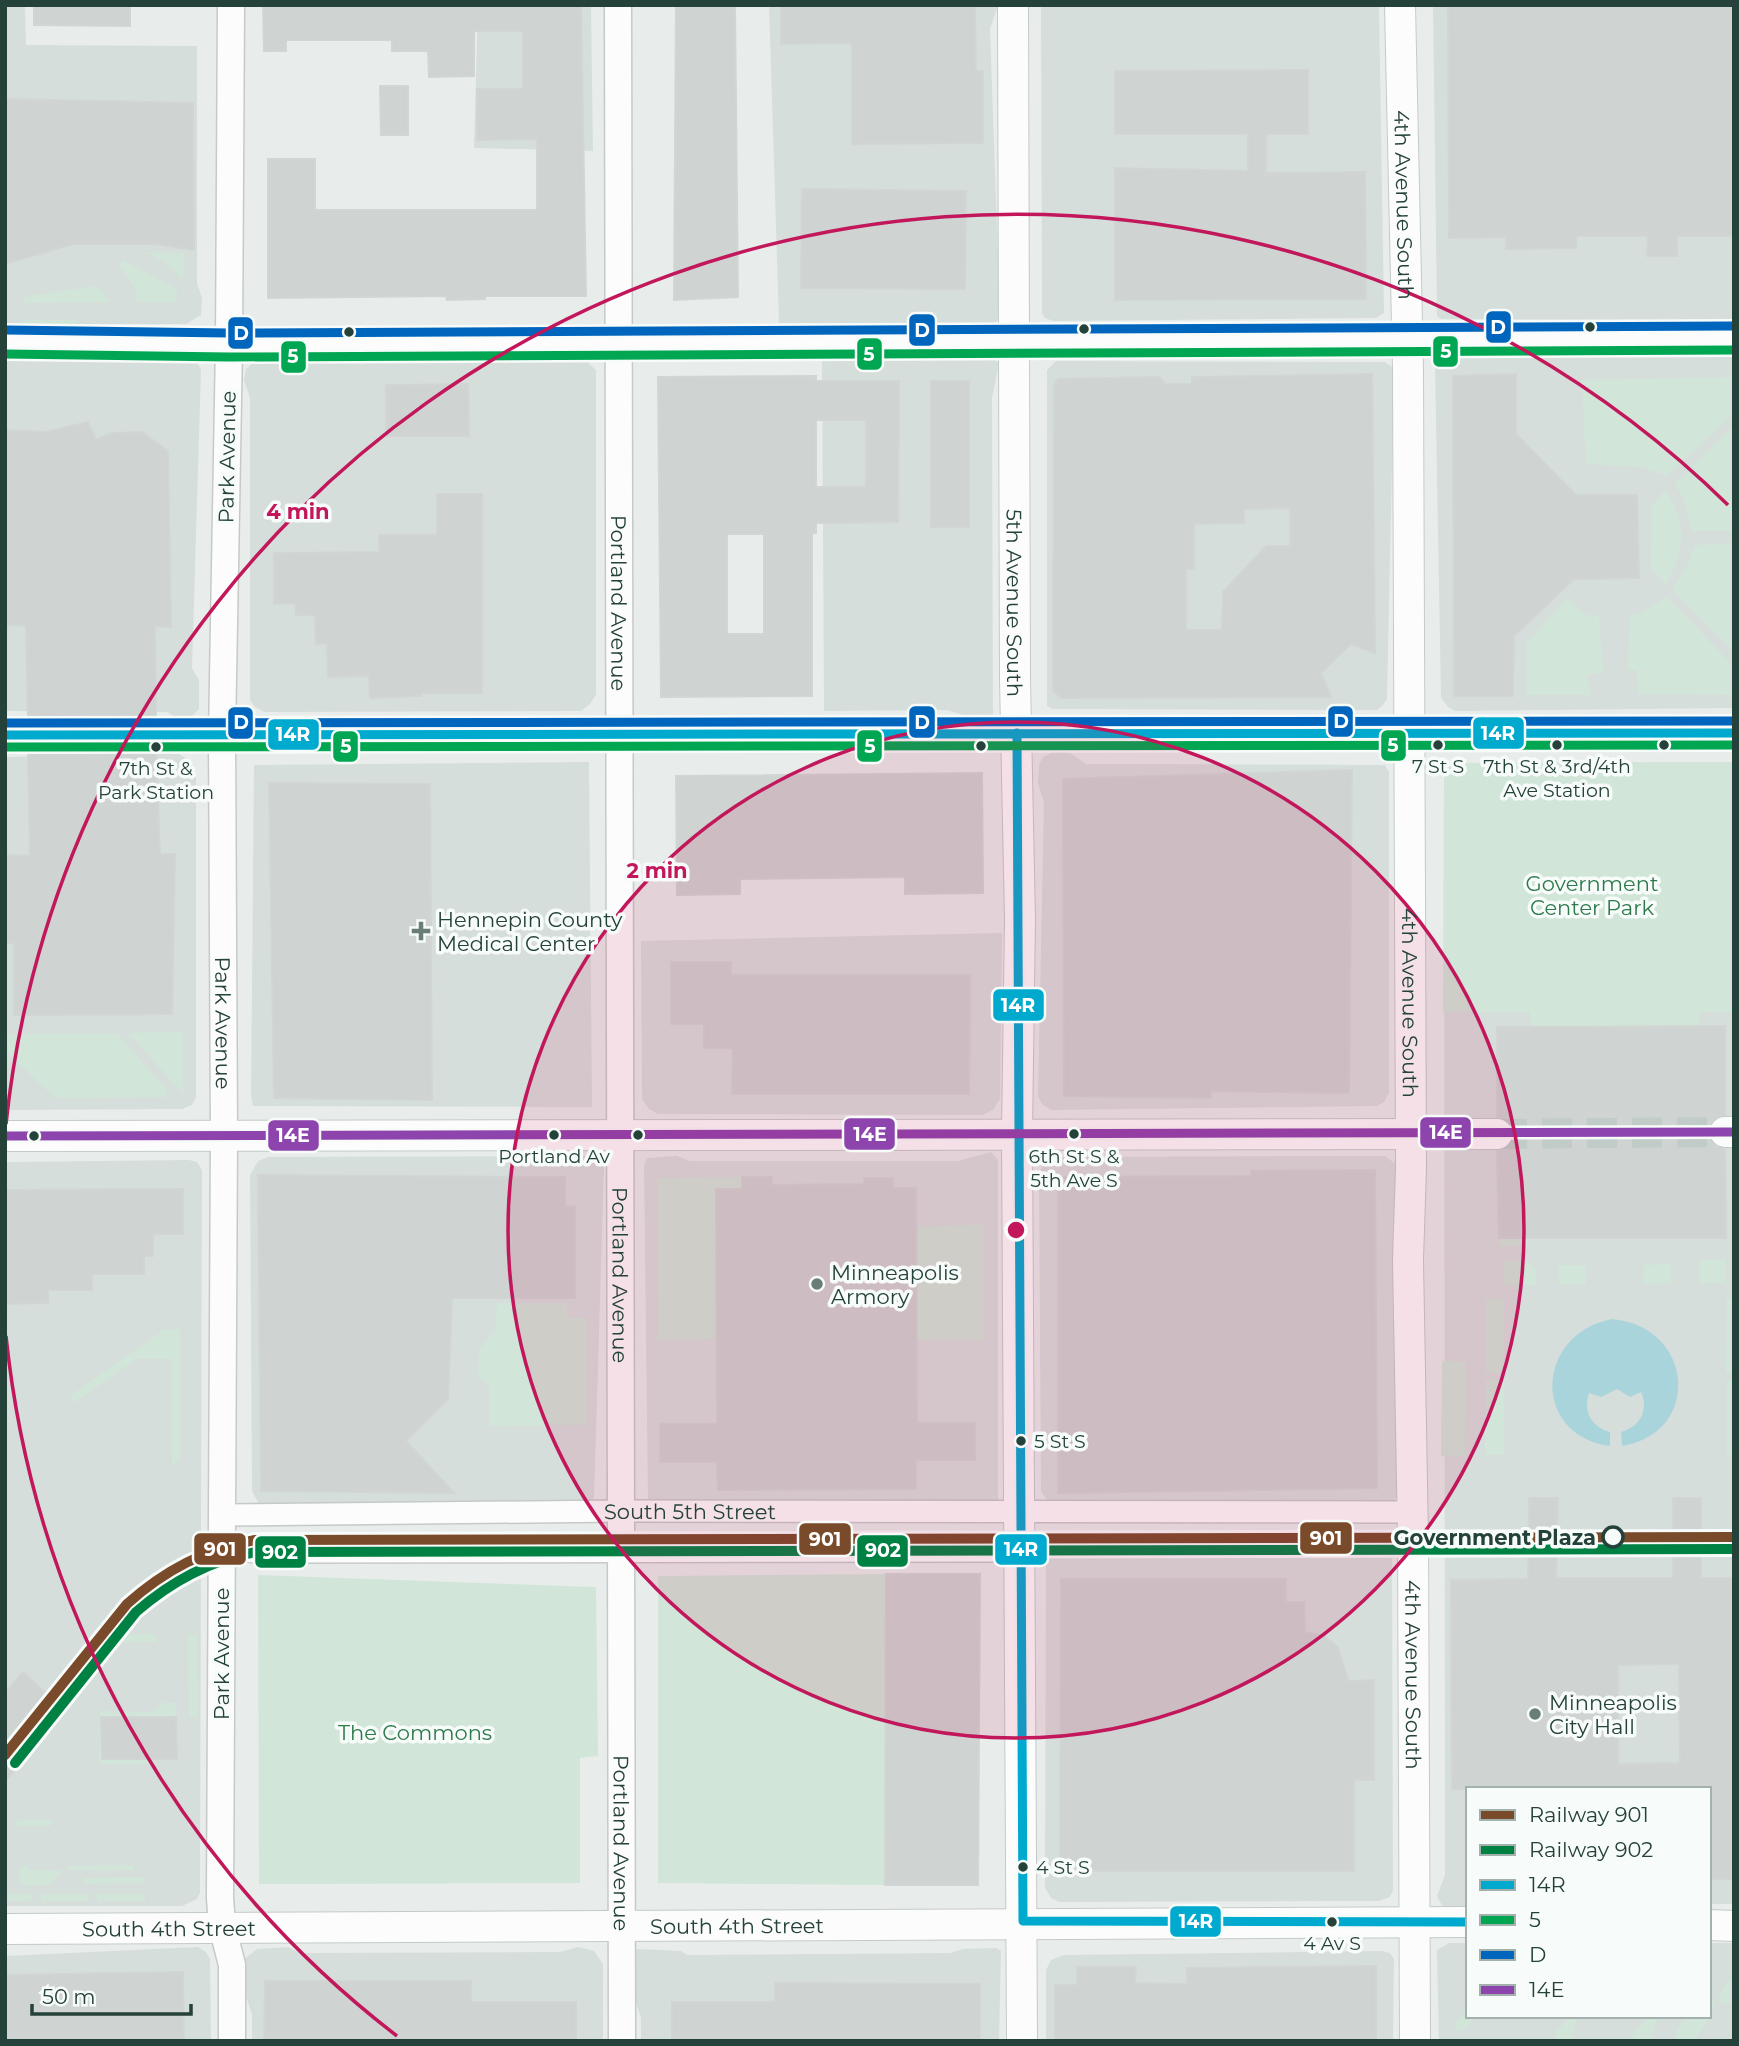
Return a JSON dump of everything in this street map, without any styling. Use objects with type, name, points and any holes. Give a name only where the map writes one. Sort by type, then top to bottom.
[{"type":"main road","name":"5th Avenue South","points":[[1013,5],[1020,919],[1017,1133],[1023,2041]]},
{"type":"main road","name":"4th Avenue South","points":[[1400,5],[1408,342],[1408,1260],[1415,2041]]},
{"type":"main road","points":[[5,342],[229,345],[1408,342],[1734,338]]},
{"type":"main road","points":[[156,734],[621,736],[1734,733]]},
{"type":"main road","points":[[5,1136],[1497,1134]]},
{"type":"main road","name":"South 4th Street","points":[[5,1929],[1023,1922],[1466,1922]]},
{"type":"main road","points":[[1711,1925],[1734,1926]]},
{"type":"street","name":"Park Avenue","points":[[231,5],[229,345],[222,734],[224,1135],[221,1547],[222,1926],[232,1965],[232,2041]]},
{"type":"street","name":"Portland Avenue","points":[[618,5],[622,2041]]},
{"type":"street","name":"South 5th Street","points":[[221,1515],[621,1511],[1412,1513]]},
{"type":"street","name":"South 5th Street","points":[[221,1547],[255,1552],[1021,1550]]},
{"type":"shaded area","points":[[5,5],[25,5],[26,45],[197,46],[197,283],[202,298],[201,315],[186,324],[5,324]]},
{"type":"shaded area","points":[[478,5],[591,5],[593,151],[474,148]]},
{"type":"shaded area","points":[[769,5],[998,5],[990,29],[1000,313],[997,321],[992,324],[779,323]]},
{"type":"shaded area","points":[[1041,5],[1379,5],[1384,313],[1376,318],[1053,321],[1045,318],[1042,313]]},
{"type":"shaded area","points":[[1433,5],[1734,5],[1734,321],[1441,319],[1437,316]]},
{"type":"shaded area","points":[[1446,354],[1734,354],[1734,708],[1455,711],[1448,707],[1441,698],[1435,364],[1438,358]]},
{"type":"shaded area","points":[[5,359],[196,360],[201,370],[192,668],[199,680],[199,709],[192,716],[173,716],[168,712],[5,711]]},
{"type":"shaded area","points":[[584,359],[596,370],[596,695],[590,704],[581,711],[264,712],[255,707],[250,700],[250,398],[244,380],[246,369],[254,362],[265,360]]},
{"type":"shaded area","points":[[822,359],[994,359],[999,363],[992,398],[993,716],[973,718],[947,710],[824,711]]},
{"type":"shaded area","points":[[1056,361],[1384,362],[1391,366],[1394,372],[1387,699],[1383,705],[1377,710],[1053,709],[1047,706],[1047,370]]},
{"type":"shaded area","points":[[1053,752],[1069,752],[1086,764],[1385,765],[1389,772],[1389,1093],[1384,1102],[1377,1106],[1051,1110],[1042,1104],[1038,1096],[1044,803],[1038,783],[1039,765],[1043,757]]},
{"type":"shaded area","points":[[177,753],[191,761],[196,777],[196,1097],[192,1105],[182,1109],[5,1110],[5,757]]},
{"type":"shaded area","name":"Hennepin County Medical Center","points":[[589,762],[592,1107],[253,1106],[254,765]]},
{"type":"shaded area","points":[[1734,762],[1734,1904],[1711,1904],[1711,1787],[1466,1787],[1466,1917],[1446,1913],[1437,1896],[1445,1875],[1444,769],[1458,763]]},
{"type":"shaded area","points":[[1002,933],[1000,1099],[993,1110],[982,1115],[658,1114],[649,1109],[642,1099],[641,941]]},
{"type":"shaded area","points":[[991,1152],[998,1160],[998,1501],[994,1504],[651,1504],[648,1500],[644,1165],[647,1158],[677,1156],[690,1161],[958,1161]]},
{"type":"shaded area","points":[[592,1156],[604,1166],[594,1498],[583,1505],[274,1511],[259,1504],[252,1491],[250,1175],[258,1161],[268,1157]]},
{"type":"shaded area","points":[[1385,1156],[1397,1165],[1399,1488],[1396,1498],[1388,1505],[1061,1508],[1047,1500],[1041,1491],[1039,1173],[1045,1161],[1054,1157]]},
{"type":"shaded area","points":[[5,1162],[197,1162],[202,1170],[200,1893],[197,1899],[182,1906],[5,1906]]},
{"type":"shaded area","points":[[1383,1541],[1392,1547],[1393,1890],[1390,1897],[1379,1901],[1059,1902],[1051,1898],[1045,1888],[1046,1551],[1057,1546]]},
{"type":"shaded area","points":[[1449,1943],[1466,1943],[1466,2018],[1711,2018],[1711,1943],[1734,1943],[1734,2041],[1439,2041],[1437,1950]]},
{"type":"shaded area","points":[[198,1947],[206,1952],[210,1959],[211,2041],[5,2041],[5,1956]]},
{"type":"shaded area","points":[[288,1947],[300,1953],[560,1952],[578,1947],[594,1951],[603,1964],[603,2041],[252,2041],[252,2014],[243,1988],[243,1960],[257,1949]]},
{"type":"shaded area","points":[[996,1948],[1001,1951],[999,2041],[641,2041],[641,2018],[634,1997],[633,1953],[638,1949],[681,1951],[687,1955],[950,1953],[963,1949]]},
{"type":"shaded area","points":[[1390,1953],[1394,1959],[1393,2041],[1046,2041],[1046,1970],[1051,1960],[1064,1955]]},
{"type":"green space","points":[[146,252],[184,253],[183,280],[169,265]]},
{"type":"green space","points":[[123,260],[177,289],[176,302],[137,302],[136,289],[119,265]]},
{"type":"green space","points":[[94,286],[103,291],[109,302],[24,303],[24,297]]},
{"type":"green space","points":[[21,320],[77,320],[78,324],[21,324]]},
{"type":"green space","points":[[1734,377],[1734,413],[1667,476],[1642,467],[1586,464],[1582,380]]},
{"type":"green space","points":[[1734,426],[1734,531],[1692,531],[1684,499],[1675,484]]},
{"type":"green space","points":[[1666,490],[1678,515],[1681,537],[1677,560],[1666,585],[1651,567],[1652,505]]},
{"type":"green space","points":[[1734,544],[1734,651],[1672,589],[1687,566],[1695,545]]},
{"type":"green space","points":[[1667,597],[1734,667],[1734,695],[1638,694],[1637,670],[1628,670],[1630,614],[1639,614]]},
{"type":"green space","points":[[1567,599],[1586,615],[1599,616],[1603,673],[1588,674],[1589,695],[1527,695],[1527,643]]},
{"type":"green space","name":"Government Center Park","points":[[1734,762],[1734,1012],[1699,1012],[1699,1026],[1531,1026],[1530,1012],[1443,1012],[1444,769],[1458,763]]},
{"type":"green space","points":[[183,1032],[183,1093],[128,1033]]},
{"type":"green space","points":[[5,1034],[117,1034],[167,1090],[166,1097],[55,1098],[5,1050]]},
{"type":"green space","points":[[742,1177],[742,1189],[716,1189],[717,1339],[658,1340],[657,1178]]},
{"type":"green space","points":[[984,1224],[984,1340],[917,1340],[916,1227]]},
{"type":"green space","points":[[1499,1238],[1528,1238],[1528,1246],[1499,1246]]},
{"type":"green space","points":[[1700,1260],[1726,1260],[1726,1283],[1700,1283]]},
{"type":"green space","points":[[1504,1261],[1527,1261],[1536,1271],[1537,1285],[1504,1285]]},
{"type":"green space","points":[[1671,1264],[1671,1283],[1644,1284],[1644,1265]]},
{"type":"green space","points":[[1559,1265],[1586,1265],[1586,1284],[1559,1284]]},
{"type":"green space","points":[[1727,1298],[1734,1298],[1734,1373],[1726,1373]]},
{"type":"green space","points":[[1485,1299],[1504,1299],[1504,1373],[1485,1373]]},
{"type":"green space","points":[[497,1303],[567,1303],[567,1318],[586,1318],[586,1425],[489,1426],[489,1385],[478,1377],[479,1350],[495,1331]]},
{"type":"green space","points":[[180,1329],[180,1459],[172,1466],[172,1359],[136,1359],[74,1403],[70,1396],[164,1330]]},
{"type":"green space","points":[[1442,1361],[1466,1362],[1465,1457],[1441,1456]]},
{"type":"green space","points":[[1485,1380],[1504,1380],[1504,1455],[1485,1455]]},
{"type":"green space","points":[[1727,1380],[1734,1380],[1734,1455],[1727,1455]]},
{"type":"green space","points":[[886,1574],[885,1885],[658,1883],[658,1576]]},
{"type":"green space","name":"The Commons","points":[[258,1575],[596,1587],[598,1756],[580,1758],[580,1883],[259,1884]]},
{"type":"green space","points":[[129,1634],[156,1634],[156,1642],[121,1642]]},
{"type":"green space","points":[[188,1634],[197,1634],[198,1717],[189,1717]]},
{"type":"green space","points":[[162,1703],[176,1703],[176,1717],[101,1718],[102,1759],[156,1759],[156,1764],[99,1764],[100,1711],[153,1712]]},
{"type":"green space","points":[[17,1820],[51,1820],[51,1826],[17,1826]]},
{"type":"green space","points":[[133,1865],[133,1870],[68,1870],[68,1866]]},
{"type":"green space","points":[[20,1866],[29,1866],[29,1870],[62,1871],[49,1885],[20,1885]]},
{"type":"green space","points":[[145,1877],[145,1883],[84,1884],[84,1878]]},
{"type":"green space","points":[[5,1894],[32,1894],[31,1901],[5,1901]]},
{"type":"green space","points":[[41,1894],[89,1894],[88,1901],[41,1901]]},
{"type":"green space","points":[[97,1894],[145,1894],[145,1901],[97,1901]]},
{"type":"green space","points":[[1734,1975],[1734,2000],[1723,2004],[1718,2000],[1725,1985]]},
{"type":"green space","points":[[1466,2011],[1466,2018],[1474,2018],[1467,2027],[1458,2032],[1454,2026]]},
{"type":"green space","points":[[1569,2018],[1577,2018],[1572,2038],[1557,2041],[1556,2032]]},
{"type":"green space","points":[[1658,2018],[1649,2041],[1632,2041],[1634,2032],[1649,2019]]},
{"type":"green space","points":[[1710,2018],[1695,2040],[1676,2041],[1678,2027],[1685,2020]]},
{"type":"water","points":[[1612,1319],[1639,1326],[1660,1340],[1673,1359],[1678,1380],[1676,1402],[1666,1422],[1648,1437],[1622,1446],[1621,1432],[1628,1430],[1641,1417],[1644,1405],[1641,1392],[1630,1397],[1617,1389],[1601,1397],[1589,1393],[1588,1412],[1593,1422],[1610,1432],[1610,1446],[1584,1438],[1566,1424],[1556,1405],[1552,1384],[1557,1363],[1568,1344],[1587,1328]]},
{"type":"building","points":[[34,5],[130,5],[130,26],[34,25]]},
{"type":"building","points":[[263,5],[581,5],[586,296],[485,296],[485,299],[447,300],[446,296],[268,298],[268,159],[315,159],[315,210],[537,210],[537,139],[477,140],[477,89],[523,89],[523,31],[474,31],[474,76],[429,77],[428,51],[392,51],[392,40],[286,40],[286,51],[264,51]]},
{"type":"building","points":[[676,5],[735,5],[738,297],[674,300]]},
{"type":"building","points":[[781,5],[975,5],[976,71],[983,71],[983,143],[852,144],[852,43],[781,44]]},
{"type":"building","points":[[1448,5],[1734,5],[1734,236],[1677,236],[1677,256],[1647,256],[1648,236],[1576,236],[1576,248],[1506,249],[1506,237],[1449,238]]},
{"type":"building","points":[[1308,70],[1308,134],[1266,134],[1266,173],[1365,172],[1366,299],[1115,300],[1115,168],[1248,171],[1248,134],[1115,134],[1115,71]]},
{"type":"building","points":[[380,86],[408,86],[408,135],[381,135]]},
{"type":"building","points":[[5,99],[193,103],[194,250],[155,244],[73,244],[5,264]]},
{"type":"building","points":[[802,189],[966,191],[965,289],[801,288]]},
{"type":"building","points":[[1372,374],[1375,653],[1351,644],[1321,673],[1331,697],[1061,698],[1053,691],[1054,385],[1058,379],[1159,377],[1166,384],[1192,384],[1192,377]],"holes":[[[1290,508],[1290,546],[1266,546],[1223,592],[1222,630],[1186,630],[1186,569],[1194,569],[1194,524],[1244,523],[1244,509]]]},
{"type":"building","points":[[1516,374],[1516,434],[1576,495],[1637,495],[1639,578],[1574,579],[1514,636],[1513,696],[1454,696],[1453,376]]},
{"type":"building","points":[[816,376],[816,381],[899,381],[898,522],[816,523],[816,533],[812,533],[812,696],[661,697],[658,377]],"holes":[[[816,420],[866,420],[866,487],[816,487]],[[727,534],[764,534],[764,634],[727,634]]]},
{"type":"building","points":[[931,381],[969,381],[969,527],[931,527]]},
{"type":"building","points":[[468,384],[469,436],[386,436],[386,385]]},
{"type":"building","points":[[88,422],[96,440],[112,433],[142,432],[168,451],[171,627],[155,626],[156,718],[141,726],[139,736],[147,750],[156,752],[160,854],[175,854],[172,1014],[14,1015],[14,943],[5,943],[5,855],[30,856],[28,752],[43,744],[45,734],[37,720],[28,718],[26,626],[5,625],[5,430],[46,432]]},
{"type":"building","points":[[437,494],[482,494],[482,693],[421,693],[421,696],[370,698],[369,676],[328,677],[327,643],[316,644],[315,615],[296,615],[296,603],[274,604],[274,553],[379,552],[379,535],[437,535]]},
{"type":"building","points":[[1352,770],[1349,1093],[1211,1091],[1211,1098],[1064,1096],[1063,779]]},
{"type":"building","points":[[982,773],[983,893],[905,894],[905,877],[740,879],[740,894],[677,895],[676,776]]},
{"type":"building","points":[[269,783],[430,784],[432,1100],[274,1098]]},
{"type":"building","points":[[671,962],[731,962],[731,975],[970,975],[969,1094],[732,1094],[733,1048],[704,1048],[704,1024],[671,1024]]},
{"type":"building","points":[[1725,1026],[1725,1115],[1710,1123],[1708,1133],[1716,1147],[1725,1150],[1726,1238],[1499,1238],[1497,1151],[1512,1143],[1514,1133],[1506,1119],[1497,1117],[1497,1027]]},
{"type":"building","points":[[1375,1170],[1377,1488],[1058,1493],[1058,1177],[1251,1176],[1251,1171]]},
{"type":"building","points":[[258,1175],[565,1177],[565,1207],[575,1206],[575,1298],[452,1298],[448,1399],[406,1441],[454,1493],[261,1491]]},
{"type":"building","name":"Minneapolis Armory","points":[[742,1177],[772,1177],[772,1185],[864,1184],[864,1178],[893,1178],[893,1188],[916,1188],[917,1423],[975,1423],[975,1460],[916,1460],[916,1489],[718,1490],[717,1462],[660,1462],[660,1424],[717,1424],[716,1189],[742,1189]]},
{"type":"building","points":[[183,1189],[183,1234],[153,1234],[153,1256],[144,1256],[144,1274],[92,1274],[92,1290],[48,1290],[48,1303],[5,1304],[5,1190]]},
{"type":"building","name":"Minneapolis City Hall","points":[[1529,1498],[1558,1498],[1556,1578],[1673,1578],[1673,1498],[1701,1498],[1701,1578],[1734,1578],[1734,1879],[1711,1879],[1711,1787],[1452,1789],[1451,1580],[1528,1579]],"holes":[[[1679,1664],[1680,1763],[1618,1764],[1618,1665]]]},
{"type":"building","points":[[886,1574],[980,1574],[978,1885],[885,1885]]},
{"type":"building","points":[[1061,1579],[1286,1579],[1286,1602],[1304,1602],[1305,1632],[1324,1636],[1338,1647],[1348,1681],[1374,1680],[1374,1780],[1354,1780],[1354,1871],[1060,1871]]},
{"type":"building","points":[[23,1672],[64,1710],[5,1782],[5,1693]]},
{"type":"building","points":[[101,1717],[176,1717],[177,1759],[102,1759]]},
{"type":"building","points":[[1376,1966],[1376,2041],[1055,2041],[1055,1985],[1077,1985],[1077,1967],[1136,1967],[1135,1983],[1187,1984],[1187,1968]]},
{"type":"building","points":[[183,1972],[184,2041],[5,2041],[5,1975]]},
{"type":"building","points":[[265,1981],[471,1981],[471,2002],[576,2002],[576,2041],[264,2041]]},
{"type":"building","points":[[775,1983],[980,1984],[980,2041],[672,2041],[672,2002],[775,2002]]},
{"type":"tunnel","points":[[28,735],[156,735]]},
{"type":"tunnel","points":[[1497,1134],[1725,1132]]},
{"type":"rail line","name":"901","points":[[5,1755],[127,1604],[171,1571],[219,1549],[255,1540],[1734,1537]]},
{"type":"rail line","name":"902","points":[[15,1763],[136,1612],[163,1591],[192,1574],[222,1561],[256,1552],[1734,1549]]},
{"type":"transit line","name":"D","points":[[5,330],[229,333],[1734,326]]},
{"type":"transit line","name":"5","points":[[5,354],[229,357],[1734,350]]},
{"type":"transit line","name":"D","points":[[5,723],[1734,721]]},
{"type":"transit line","name":"14R","points":[[1017,733],[1023,1921],[1466,1922]]},
{"type":"transit line","name":"14R","points":[[5,735],[1734,733]]},
{"type":"transit line","name":"5","points":[[5,747],[1734,745]]},
{"type":"transit line","name":"14E","points":[[5,1136],[1734,1132]]},
{"type":"place","name":"7 St S","points":[[1438,745]]},
{"type":"place","name":"7th St & 3rd/4th Ave Station","points":[[1557,745]]},
{"type":"place","name":"7th St & Park Station","points":[[156,747]]},
{"type":"place","name":"Hennepin County Medical Center","points":[[421,931]]},
{"type":"place","name":"6th St S & 5th Ave S","points":[[1074,1134]]},
{"type":"place","name":"Portland Av","points":[[554,1135]]},
{"type":"place","name":"Minneapolis Armory","points":[[817,1284]]},
{"type":"place","name":"5 St S","points":[[1021,1441]]},
{"type":"place","name":"Government Plaza","points":[[1613,1537]]},
{"type":"place","name":"Minneapolis City Hall","points":[[1535,1714]]},
{"type":"place","name":"4 St S","points":[[1023,1867]]},
{"type":"place","name":"4 Av S","points":[[1332,1922]]}]
